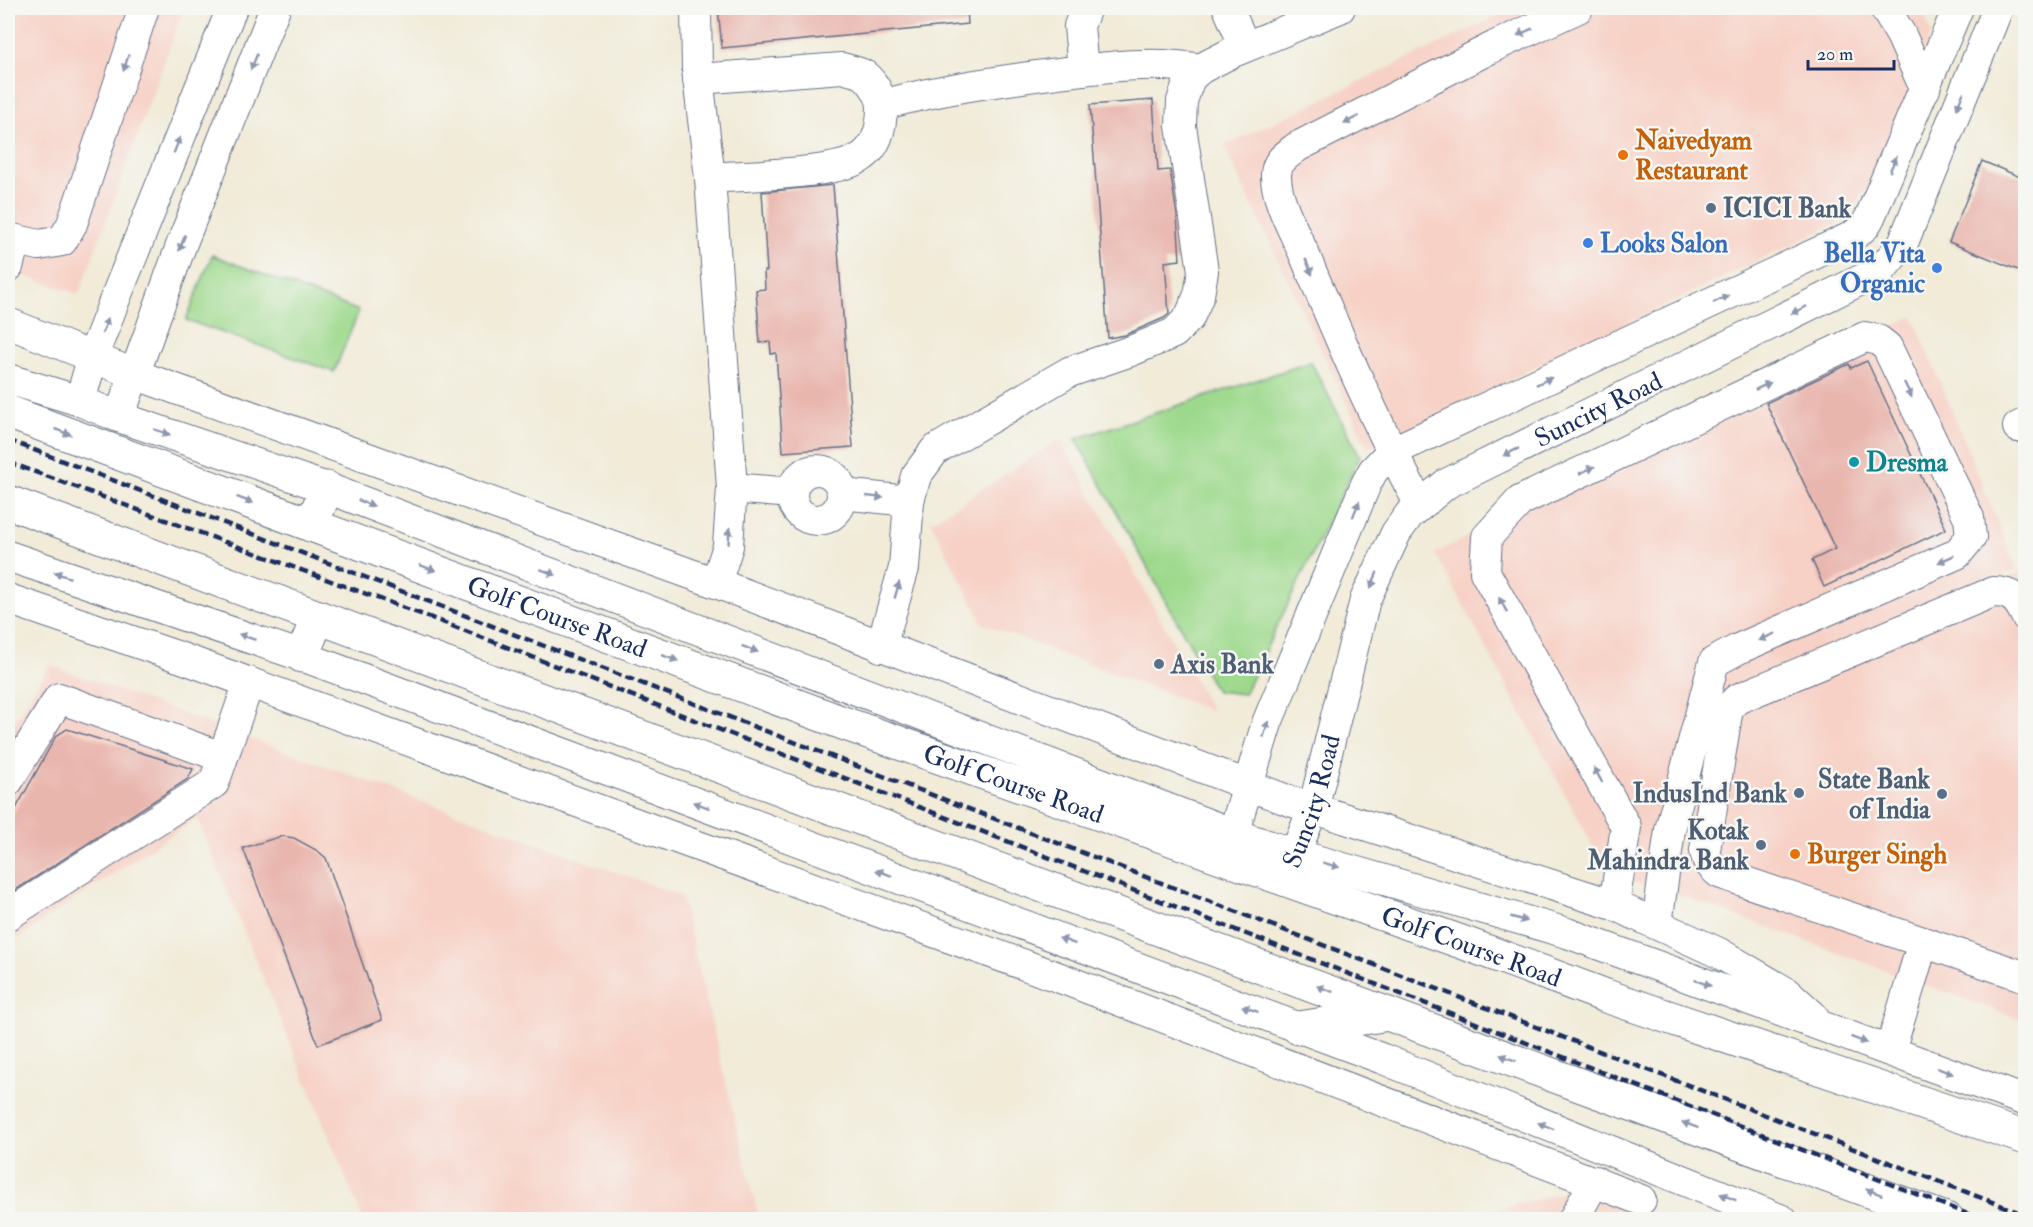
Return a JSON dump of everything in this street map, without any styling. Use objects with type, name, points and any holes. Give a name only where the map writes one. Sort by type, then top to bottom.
[{"type":"main road","name":"Golf Course Road","points":[[8,412],[832,719],[1289,867],[1606,996],[2025,1138]]},
{"type":"main road","points":[[312,525],[327,488]]},
{"type":"main road","points":[[8,502],[1948,1220]]},
{"type":"main road","points":[[302,656],[318,617]]},
{"type":"main road","points":[[1299,1028],[1391,1014]]},
{"type":"street","points":[[10,248],[62,241],[72,224],[144,8]]},
{"type":"street","points":[[80,402],[93,356],[232,8]]},
{"type":"street","points":[[119,417],[182,243],[275,8]]},
{"type":"street","points":[[696,8],[698,79],[710,178],[732,488],[728,546],[716,583]]},
{"type":"street","points":[[1083,70],[1079,26],[1086,8]]},
{"type":"street","points":[[1228,8],[1245,47]]},
{"type":"street","points":[[881,646],[904,568],[909,501],[916,476],[935,450],[1069,372],[1131,351],[1174,333],[1189,318],[1199,295],[1203,272],[1181,126],[1182,101],[1190,78],[1200,69],[1245,47],[1340,8]]},
{"type":"street","points":[[1420,505],[1391,452],[1282,202],[1276,171],[1281,159],[1298,147],[1495,46],[1578,8]]},
{"type":"street","points":[[1885,8],[1901,35],[1925,88]]},
{"type":"street","points":[[1925,88],[1958,8]]},
{"type":"street","name":"Suncity Road","points":[[1289,867],[1313,809],[1365,600],[1396,533],[1409,514],[1446,484],[1881,270],[1902,243],[1998,8]]},
{"type":"street","points":[[882,105],[996,81],[1083,70],[1154,64],[1180,65],[1200,69]]},
{"type":"street","points":[[698,79],[842,68],[863,75],[879,94],[882,105],[880,127],[875,143],[864,156],[849,165],[829,169],[710,178]]},
{"type":"street","name":"Suncity Road","points":[[1229,847],[1267,723],[1373,471],[1391,452],[1846,240],[1864,226],[1870,217],[1925,88]]},
{"type":"street","points":[[8,323],[134,374],[716,583],[1313,809],[1614,905],[1719,953],[1789,994],[1828,1029]]},
{"type":"street","points":[[1614,905],[1626,827],[1485,572],[1487,537],[1520,501],[1865,338],[1878,340],[1887,347],[1969,518],[1971,537],[1957,554],[1738,649],[1714,662],[1670,830],[1657,924]]},
{"type":"street","points":[[8,378],[327,488],[1229,847]]},
{"type":"street","points":[[732,488],[792,493],[798,478],[814,470],[830,473],[836,479],[842,494],[909,501]]},
{"type":"street","points":[[8,556],[302,656],[1383,1059],[1782,1220]]},
{"type":"street","points":[[2025,616],[2016,599],[2006,592],[1993,592],[1737,699],[1728,708],[1705,850],[1706,858],[1719,873],[2025,977]]},
{"type":"street","points":[[8,599],[249,682],[1052,975],[1595,1181],[1632,1213],[1662,1171]]},
{"type":"street","points":[[8,915],[214,783],[249,682]]},
{"type":"street","points":[[8,781],[58,698],[222,757]]},
{"type":"street","points":[[1289,867],[1566,933],[2025,1101]]},
{"type":"street","points":[[1890,1051],[1923,942]]},
{"type":"street","points":[[1573,1220],[1595,1181]]},
{"type":"shaded area","points":[[8,8],[184,8],[79,294],[8,271]]},
{"type":"shaded area","points":[[1515,8],[1923,8],[1931,34],[1880,174],[1839,222],[1368,448],[1224,146]]},
{"type":"shaded area","points":[[1913,316],[2017,569],[1717,694],[1667,892],[1608,874],[1435,553]]},
{"type":"shaded area","points":[[1060,439],[1212,711],[983,624],[931,522]]},
{"type":"shaded area","points":[[2024,571],[2026,575],[2025,1021],[1671,892],[1720,699]]},
{"type":"shaded area","points":[[50,665],[681,896],[759,1219],[363,1219],[197,818],[8,944],[8,732]]},
{"type":"shaded area","points":[[1565,1192],[1652,1214],[1655,1219],[1458,1220]]},
{"type":"green space","points":[[212,255],[359,311],[334,372],[186,320]]},
{"type":"green space","points":[[1311,362],[1360,456],[1244,694],[1216,691],[1076,439]]},
{"type":"building","points":[[718,8],[967,8],[968,24],[722,48]]},
{"type":"building","points":[[1153,100],[1158,171],[1170,170],[1177,215],[1180,260],[1165,262],[1169,314],[1125,335],[1108,338],[1090,105]]},
{"type":"building","points":[[1982,161],[2025,179],[2025,273],[1949,242]]},
{"type":"building","points":[[833,185],[853,447],[783,452],[776,353],[771,354],[770,342],[760,343],[756,290],[765,289],[764,271],[767,271],[762,192]]},
{"type":"building","name":"Dresma","points":[[1867,361],[1946,529],[1824,587],[1812,560],[1835,549],[1766,403],[1849,364],[1851,368]]},
{"type":"building","points":[[67,729],[193,769],[188,779],[8,895],[8,823],[56,736]]},
{"type":"building","points":[[282,836],[294,838],[326,858],[382,1020],[318,1045],[243,848]]},
{"type":"railway","points":[[8,440],[2026,1215]]},
{"type":"railway","points":[[8,462],[437,620],[1983,1220]]},
{"type":"place","name":"Naivedyam Restaurant","points":[[1623,155]]},
{"type":"place","name":"ICICI Bank","points":[[1711,208]]},
{"type":"place","name":"Looks Salon","points":[[1588,243]]},
{"type":"place","name":"Bella Vita Organic","points":[[1937,268]]},
{"type":"place","name":"Dresma","points":[[1854,462]]},
{"type":"place","name":"Axis Bank","points":[[1159,664]]},
{"type":"place","name":"IndusInd Bank","points":[[1799,793]]},
{"type":"place","name":"State Bank of India","points":[[1942,794]]},
{"type":"place","name":"Kotak Mahindra Bank","points":[[1761,845]]},
{"type":"place","name":"Burger Singh","points":[[1795,854]]}]
